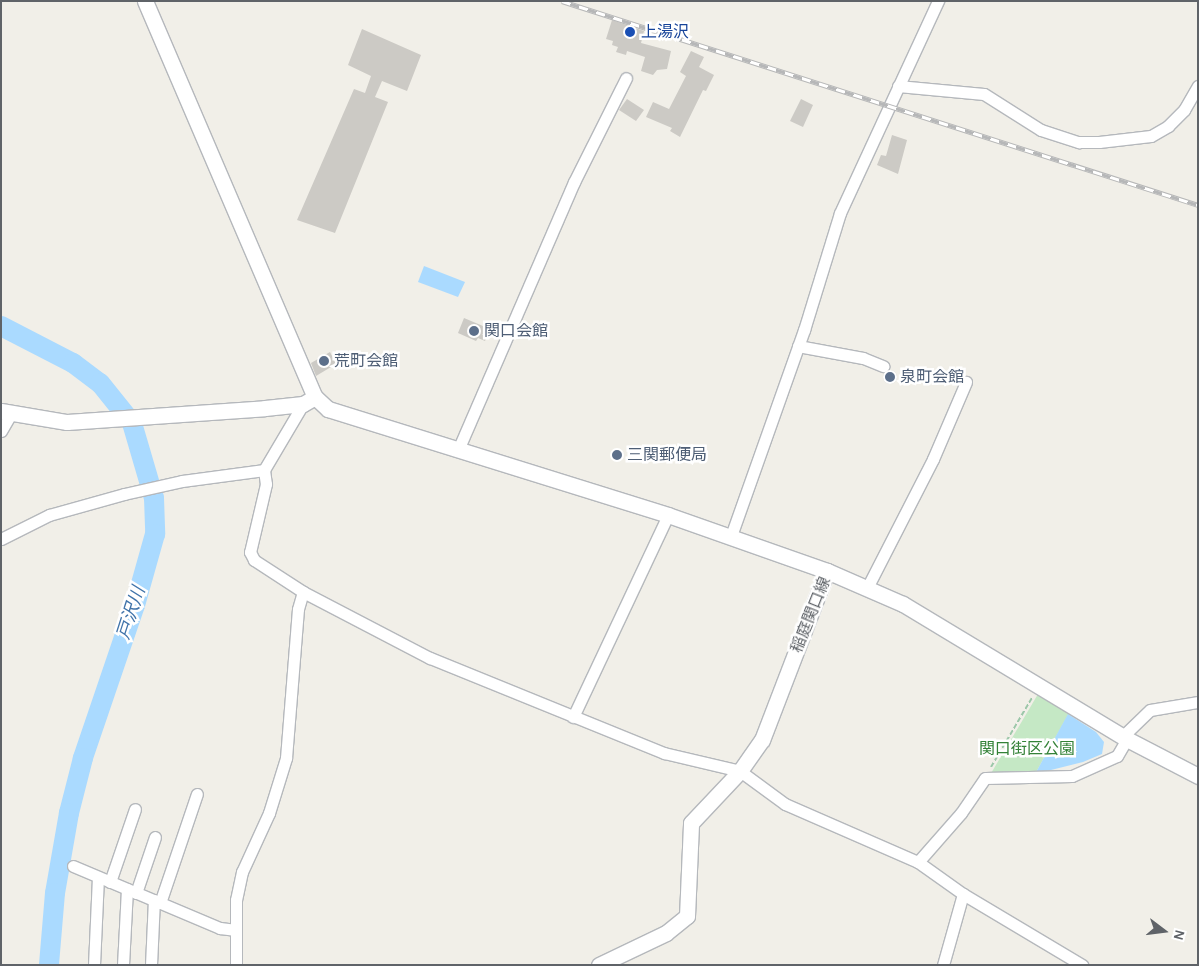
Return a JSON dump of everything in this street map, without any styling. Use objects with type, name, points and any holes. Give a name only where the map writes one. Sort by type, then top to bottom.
[{"type":"street","points":[[145,1],[309,400]]},
{"type":"street","points":[[730,536],[798,346],[840,213],[938,1]]},
{"type":"street","points":[[458,450],[574,182],[626,78]]},
{"type":"street","points":[[898,86],[984,94],[1041,130],[1078,142],[1099,142],[1151,136],[1168,126],[1184,110],[1198,86]]},
{"type":"street","points":[[798,346],[863,358],[883,366]]},
{"type":"street","points":[[867,588],[933,460],[966,382]]},
{"type":"street","points":[[309,400],[264,470],[266,484],[250,552],[254,560],[303,592],[430,658],[664,752],[740,771],[785,804],[918,862],[963,894],[1082,965]]},
{"type":"street","points":[[1,431],[6,412],[67,422],[154,416],[309,400],[328,409],[668,515],[827,571]]},
{"type":"street","points":[[1,539],[49,514],[124,494],[182,481],[264,470]]},
{"type":"street","points":[[573,716],[668,515]]},
{"type":"street","name":"稲庭関口線","points":[[599,965],[666,933],[687,916],[691,824],[740,771],[762,740],[827,571],[903,604],[1125,738],[1198,776]]},
{"type":"street","points":[[236,965],[236,900],[242,872],[269,813],[286,758],[298,609],[303,592]]},
{"type":"street","points":[[918,862],[961,813],[985,778],[1072,776],[1117,756],[1125,738],[1150,710],[1198,702]]},
{"type":"street","points":[[151,965],[157,902],[197,794]]},
{"type":"street","points":[[110,882],[135,809]]},
{"type":"street","points":[[123,965],[132,891],[155,837]]},
{"type":"street","points":[[73,866],[220,928],[236,930]]},
{"type":"street","points":[[94,965],[98,877]]},
{"type":"street","points":[[943,965],[963,894]]},
{"type":"path","points":[[985,778],[1040,685]]},
{"type":"green space","name":"関口街区公園","points":[[1041,689],[1072,708],[1035,774],[990,775]]},
{"type":"water","points":[[424,266],[465,282],[458,297],[418,282]]},
{"type":"water","points":[[1068,714],[1096,732],[1104,742],[1102,754],[1083,762],[1035,774]]},
{"type":"building","points":[[612,20],[644,31],[641,43],[671,51],[667,69],[657,70],[653,75],[641,71],[645,57],[627,51],[626,55],[616,52],[618,47],[612,45],[613,41],[606,39]]},
{"type":"building","points":[[362,29],[421,55],[407,91],[382,81],[375,97],[388,102],[335,233],[297,220],[354,89],[365,93],[371,76],[348,65]]},
{"type":"building","points":[[691,51],[704,57],[699,67],[714,75],[706,91],[703,90],[680,137],[670,131],[672,128],[646,117],[653,102],[669,109],[686,76],[680,72]]},
{"type":"building","points":[[627,99],[644,110],[636,121],[619,110]]},
{"type":"building","points":[[801,99],[813,105],[803,127],[790,121]]},
{"type":"building","points":[[892,135],[907,140],[898,174],[877,165],[881,155],[886,156]]},
{"type":"building","name":"関口会館","points":[[464,318],[490,329],[485,341],[478,338],[476,341],[458,333]]},
{"type":"building","name":"荒町会館","points":[[330,352],[336,364],[316,376],[311,363]]},
{"type":"building","name":"泉町会館","points":[[887,370],[893,370],[897,377],[893,384],[887,384],[883,380],[883,374]]},
{"type":"waterway","name":"戸沢川","points":[[1,326],[73,363],[100,383],[132,423],[154,498],[155,534],[135,605],[83,758],[69,813],[55,893],[49,965]]},
{"type":"railway","points":[[562,1],[1198,205]]},
{"type":"place","name":"上湯沢","points":[[630,32]]},
{"type":"place","name":"関口会館","points":[[474,331]]},
{"type":"place","name":"荒町会館","points":[[324,361]]},
{"type":"place","name":"泉町会館","points":[[890,377]]},
{"type":"place","name":"三関郵便局","points":[[617,455]]}]
